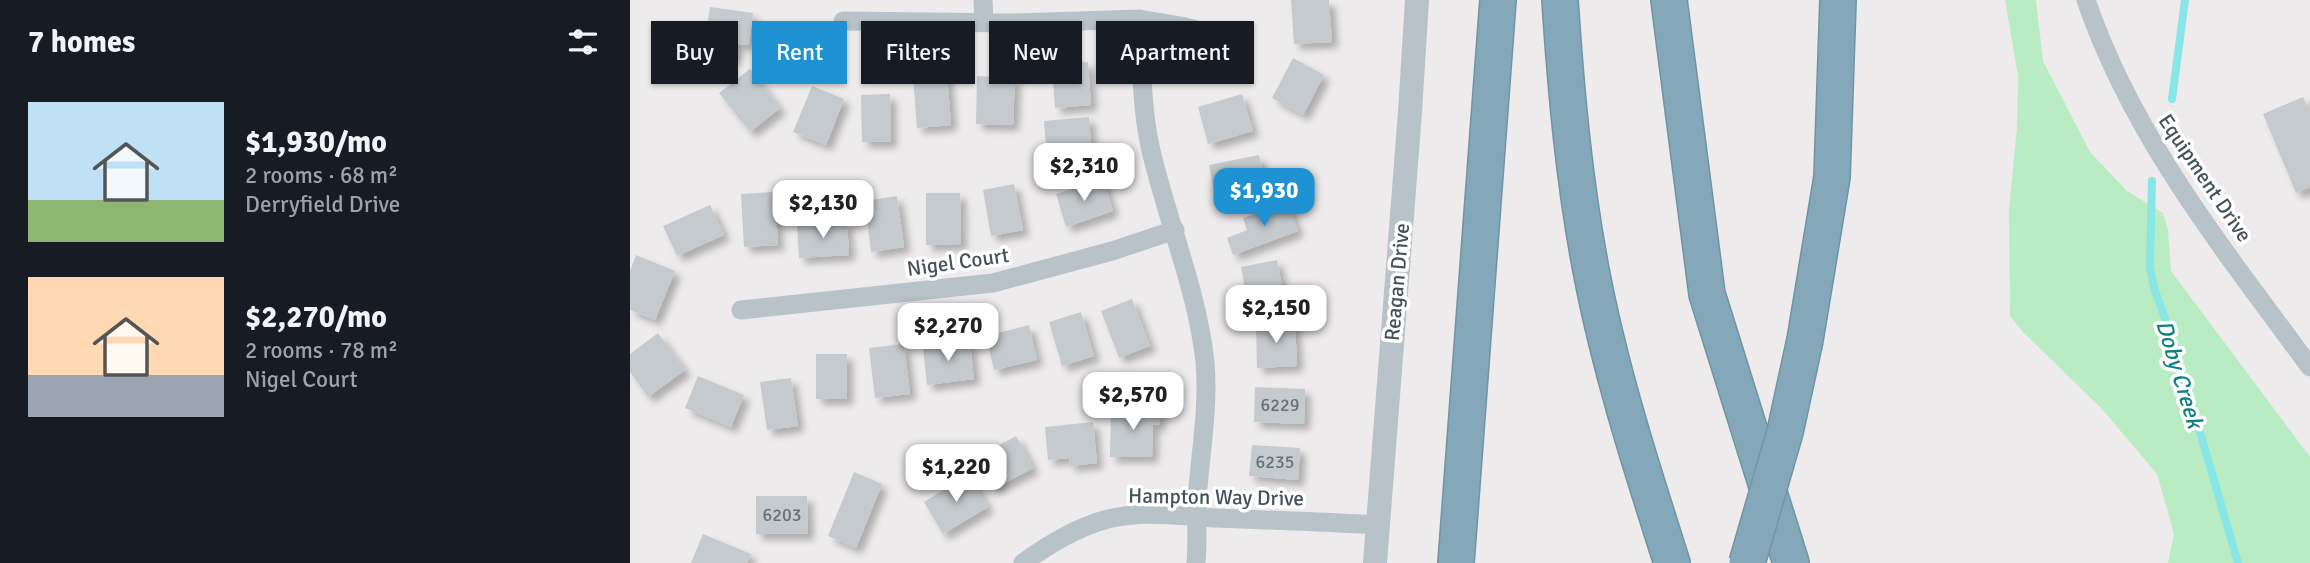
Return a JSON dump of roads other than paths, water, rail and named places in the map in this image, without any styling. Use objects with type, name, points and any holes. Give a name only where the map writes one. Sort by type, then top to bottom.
[{"type":"highway","points":[[1456,563],[1498,0]]},
{"type":"highway","points":[[1560,0],[1568,113],[1592,273],[1634,446],[1672,563]]},
{"type":"highway","points":[[1669,0],[1707,294],[1791,563]]},
{"type":"highway","points":[[1747,563],[1785,432],[1805,340],[1832,177],[1838,0]]},
{"type":"street","points":[[983,0],[984,22]]},
{"type":"street","name":"Reagan Drive","points":[[1375,563],[1417,0]]},
{"type":"street","name":"Equipment Drive","points":[[2087,0],[2124,90],[2179,187],[2310,367]]},
{"type":"street","points":[[1139,19],[1150,146],[1175,230],[1196,313],[1205,363],[1196,563]]},
{"type":"street","points":[[847,21],[1151,21]]},
{"type":"street","name":"Nigel Court","points":[[741,310],[993,283],[1112,251],[1175,230]]},
{"type":"street","name":"Hampton Way Drive","points":[[1023,563],[1048,545],[1110,519],[1140,516],[1196,517],[1377,525]]},
{"type":"waterway","name":"Doby Creek","points":[[2172,99],[2185,0]]},
{"type":"waterway","name":"Doby Creek","points":[[2152,181],[2150,267],[2154,288],[2175,346],[2182,378],[2238,563]]}]
